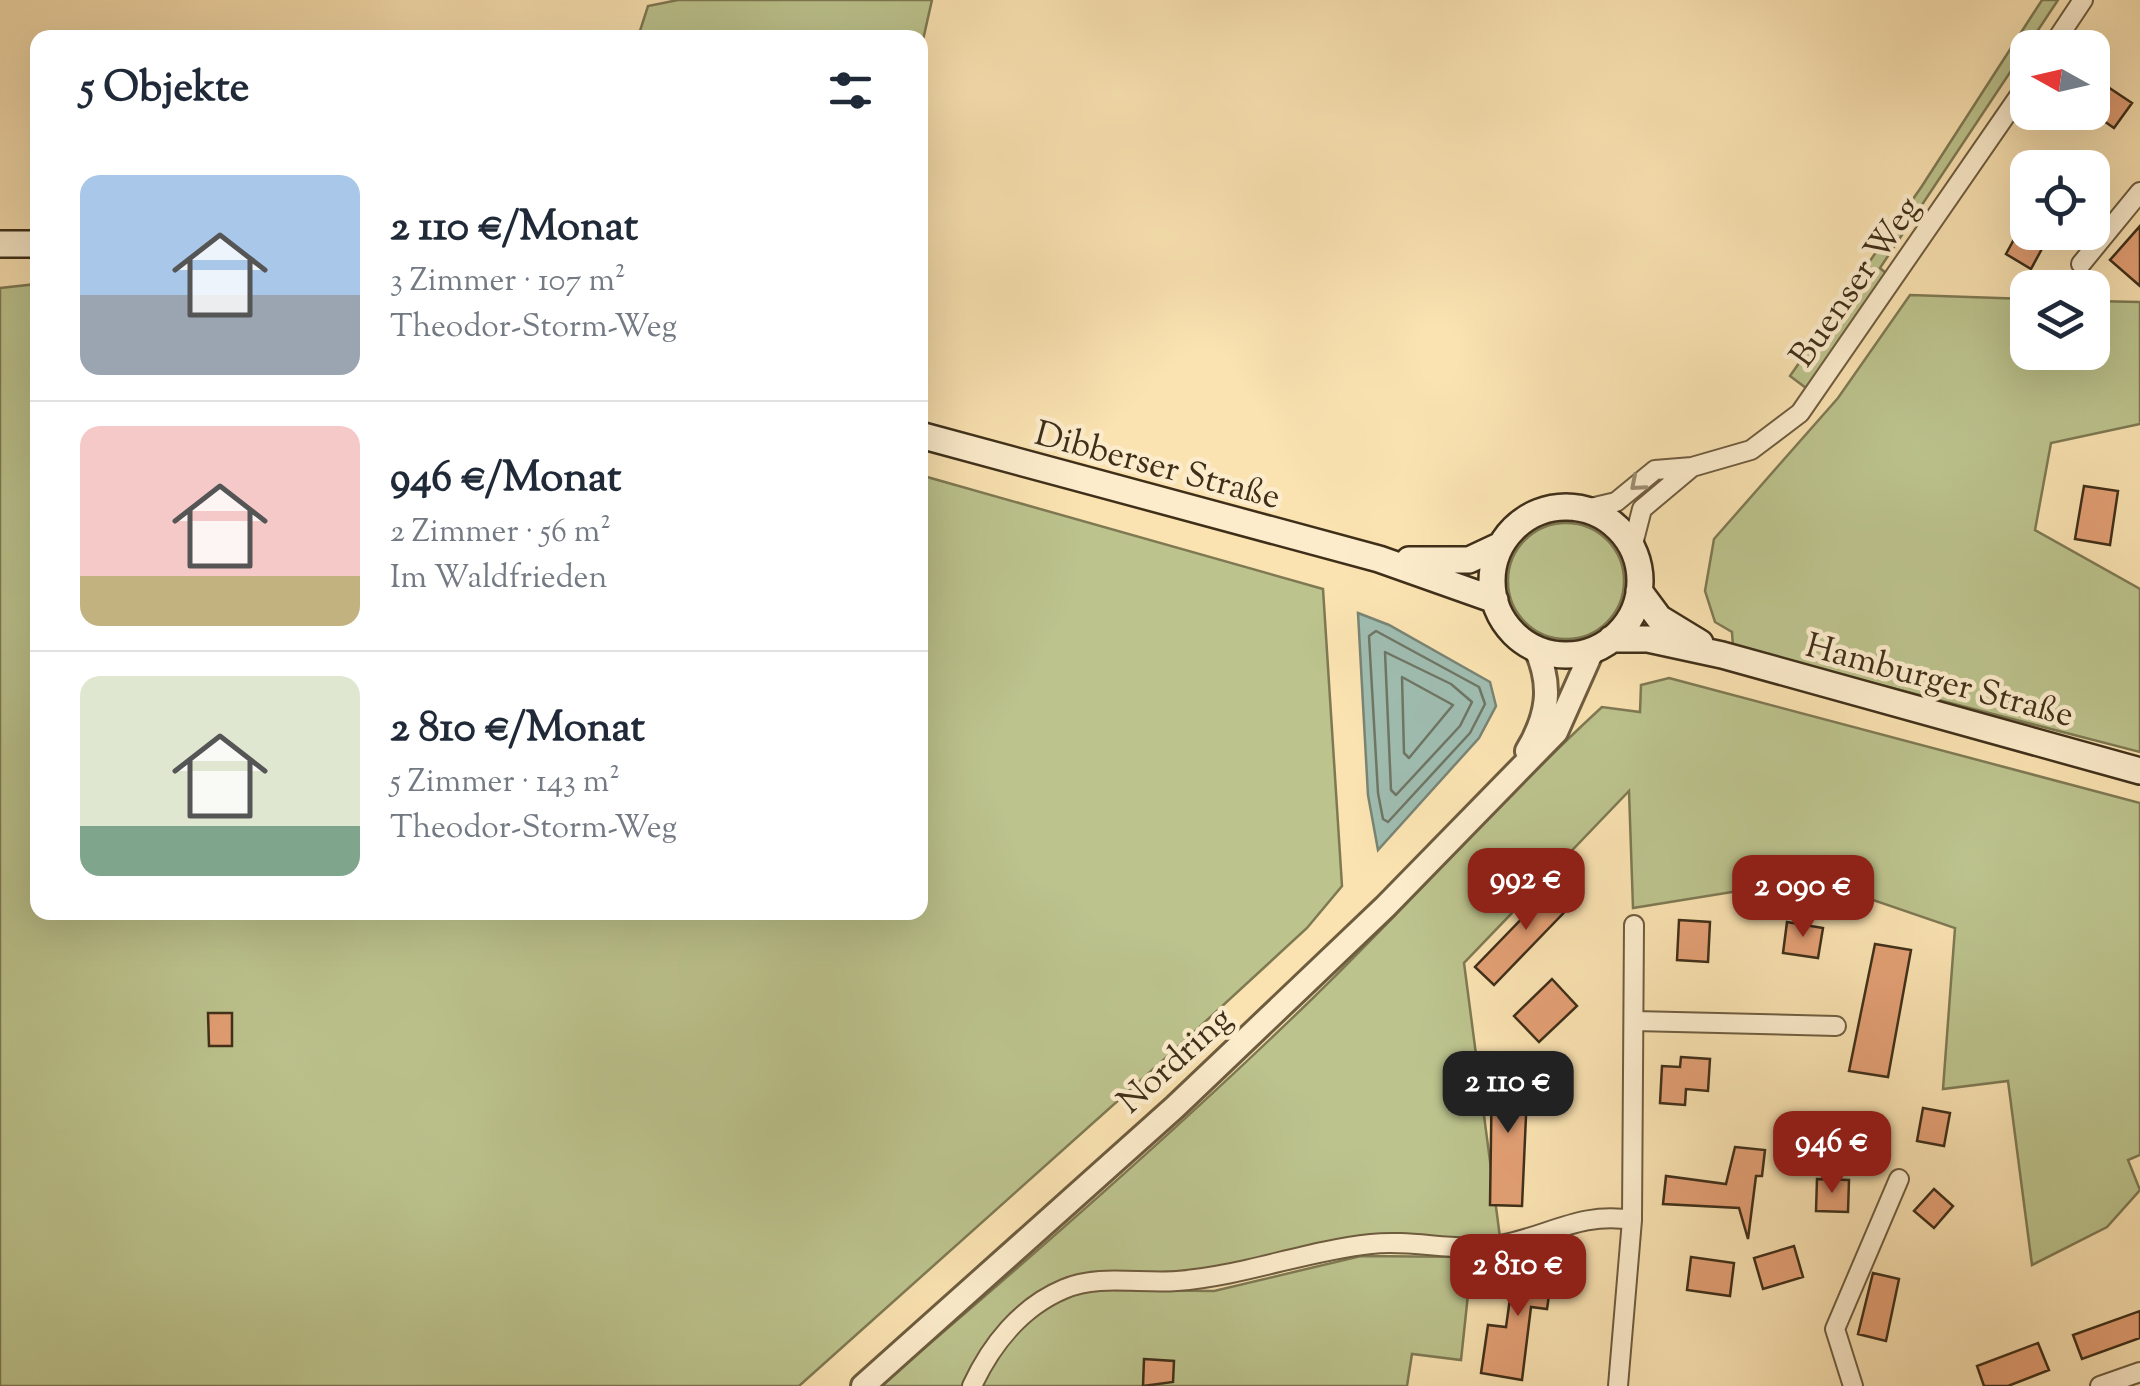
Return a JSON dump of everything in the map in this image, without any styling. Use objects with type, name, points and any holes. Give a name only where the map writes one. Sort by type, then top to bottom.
[{"type":"main road","points":[[0,244],[30,244]]},
{"type":"main road","name":"Dibberser Straße","points":[[928,436],[1378,559],[1495,600]]},
{"type":"main road","points":[[1565,507],[1586,510],[1615,526],[1632,548],[1639,591],[1629,618],[1602,644],[1562,654],[1535,648],[1504,622],[1495,600],[1493,568],[1501,545],[1514,528],[1538,512],[1565,507]]},
{"type":"main road","name":"Dibberser Straße","points":[[1378,559],[1469,560],[1501,545]]},
{"type":"main road","name":"Hamburger Straße","points":[[1639,591],[1665,623],[1722,655]]},
{"type":"main road","name":"Hamburger Straße","points":[[1602,644],[1648,639],[1722,655],[2140,771]]},
{"type":"street","points":[[2063,30],[2083,0]]},
{"type":"street","name":"Buenser Weg","points":[[1586,510],[1616,502],[1655,470],[1692,467],[1751,450],[1800,414],[2010,109]]},
{"type":"street","points":[[2081,264],[2140,192]]},
{"type":"street","name":"Buenser Weg","points":[[1632,548],[1642,508],[1692,467]]},
{"type":"street","name":"Nordring","points":[[863,1386],[1310,982],[1562,723],[1602,644]]},
{"type":"street","name":"Nordring","points":[[1518,767],[1539,729],[1548,697],[1548,680],[1535,648]]},
{"type":"street","points":[[1618,1386],[1632,1220],[1634,925]]},
{"type":"street","points":[[1635,1021],[1836,1026]]},
{"type":"street","points":[[1854,1386],[1835,1329],[1899,1179]]},
{"type":"street","points":[[972,1386],[988,1352],[1010,1328],[1059,1291],[1084,1281],[1177,1281],[1246,1271],[1333,1248],[1393,1242],[1501,1246],[1588,1218],[1632,1220]]},
{"type":"street","points":[[2100,1386],[2140,1372]]},
{"type":"green space","points":[[678,0],[932,0],[925,30],[640,30],[648,6]]},
{"type":"green space","points":[[2042,0],[2058,0],[2038,30],[2023,30]]},
{"type":"green space","points":[[2010,50],[2010,72],[1880,268],[1887,274],[1806,388],[1790,376],[1922,186]]},
{"type":"green space","points":[[30,285],[30,920],[928,920],[928,477],[1323,589],[1342,886],[1307,928],[799,1386],[0,1386],[0,288]]},
{"type":"green space","points":[[1910,295],[2010,298],[2010,370],[2110,370],[2110,301],[2140,302],[2140,424],[2051,443],[2035,530],[2140,589],[2140,752],[1733,647],[1732,632],[1715,622],[1705,591],[1714,539],[1838,398]]},
{"type":"green space","points":[[1566,523],[1588,527],[1607,540],[1620,559],[1624,581],[1620,603],[1607,622],[1588,635],[1566,639],[1544,635],[1525,622],[1512,603],[1508,581],[1512,559],[1525,540],[1544,527]]},
{"type":"green space","points":[[1669,678],[2140,803],[2140,1155],[2128,1160],[2140,1190],[2107,1227],[2032,1265],[2008,1081],[1943,1089],[1955,928],[1812,879],[1633,908],[1629,791],[1464,963],[1501,1245],[1434,1243],[1124,1282],[1117,1290],[1214,1291],[1361,1256],[1472,1257],[1461,1360],[1412,1354],[1407,1386],[880,1386],[1100,1195],[1262,1047],[1602,707],[1640,712],[1641,685]]},
{"type":"water","points":[[1358,613],[1389,625],[1490,682],[1496,706],[1479,738],[1378,850],[1368,795]]},
{"type":"building","points":[[2110,88],[2132,103],[2114,128],[2110,125]]},
{"type":"building","points":[[2140,226],[2140,286],[2110,260]]},
{"type":"building","points":[[2010,247],[2010,250],[2041,250],[2031,269],[2006,254]]},
{"type":"building","points":[[2084,486],[2118,491],[2110,545],[2075,539]]},
{"type":"building","points":[[1559,880],[1578,898],[1494,985],[1475,967]]},
{"type":"building","points":[[1679,920],[1710,922],[1708,962],[1677,960]]},
{"type":"building","points":[[1787,922],[1823,928],[1818,958],[1783,953]]},
{"type":"building","points":[[1875,944],[1911,950],[1888,1077],[1849,1071]]},
{"type":"building","points":[[1552,979],[1577,1006],[1539,1042],[1514,1016]]},
{"type":"building","points":[[208,1013],[232,1013],[232,1046],[209,1046]]},
{"type":"building","points":[[1681,1057],[1710,1059],[1708,1091],[1686,1089],[1685,1105],[1660,1103],[1662,1066],[1680,1067]]},
{"type":"building","points":[[1492,1069],[1528,1071],[1522,1206],[1490,1205]]},
{"type":"building","points":[[1923,1108],[1950,1113],[1944,1146],[1917,1141]]},
{"type":"building","points":[[1735,1147],[1765,1150],[1762,1176],[1756,1176],[1748,1239],[1739,1208],[1663,1204],[1666,1176],[1726,1184]]},
{"type":"building","points":[[1817,1179],[1849,1180],[1848,1212],[1816,1211]]},
{"type":"building","points":[[1934,1189],[1953,1206],[1934,1228],[1914,1211]]},
{"type":"building","points":[[1794,1246],[1803,1277],[1763,1289],[1754,1258]]},
{"type":"building","points":[[1516,1256],[1554,1261],[1547,1309],[1531,1307],[1522,1380],[1481,1373],[1488,1325],[1506,1327]]},
{"type":"building","points":[[1691,1257],[1734,1263],[1730,1296],[1687,1290]]},
{"type":"building","points":[[1873,1273],[1899,1279],[1886,1341],[1858,1334]]},
{"type":"building","points":[[2140,1311],[2140,1338],[2082,1359],[2073,1335]]},
{"type":"building","points":[[2038,1343],[2049,1370],[2008,1386],[1984,1386],[1977,1366]]},
{"type":"building","points":[[1144,1359],[1174,1361],[1173,1382],[1143,1386]]}]
